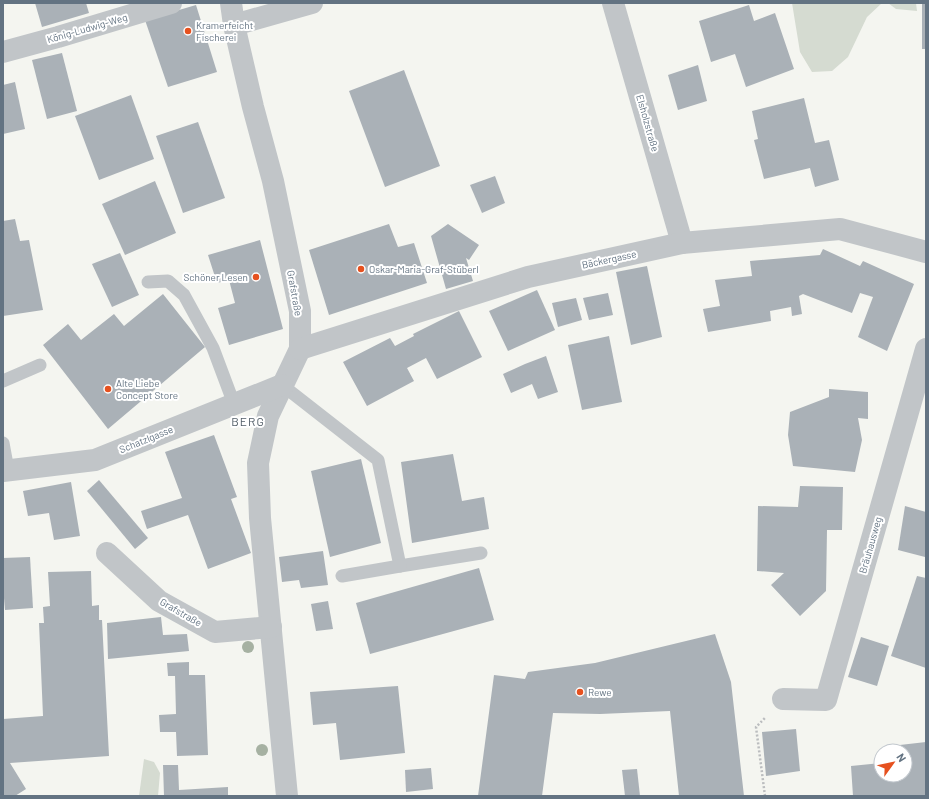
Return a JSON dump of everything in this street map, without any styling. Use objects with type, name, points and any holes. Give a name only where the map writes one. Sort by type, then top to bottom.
[{"type":"street","points":[[232,11],[312,3]]},
{"type":"street","name":"Elsholzstraße","points":[[613,3],[682,243]]},
{"type":"street","name":"König-Ludwig-Weg","points":[[3,52],[58,37],[161,4]]},
{"type":"street","name":"Grafstraße","points":[[232,11],[273,180],[300,311],[300,349],[268,416],[258,463],[260,518],[287,796]]},
{"type":"street","name":"Bäckergasse","points":[[300,349],[528,277],[682,243],[840,229],[926,252]]},
{"type":"street","name":"Bräuhausweg","points":[[783,699],[826,700],[926,349]]},
{"type":"street","name":"Schatzlgasse","points":[[6,470],[95,460],[282,385]]},
{"type":"street","name":"Grafstraße","points":[[107,553],[159,601],[215,632],[270,627]]},
{"type":"lane","points":[[148,282],[168,281],[184,295],[213,348],[234,404]]},
{"type":"lane","points":[[3,381],[40,364]]},
{"type":"lane","points":[[282,385],[378,460],[400,566]]},
{"type":"lane","points":[[3,443],[6,470]]},
{"type":"lane","points":[[342,576],[481,553]]},
{"type":"path","points":[[765,796],[756,727],[783,699]]},
{"type":"shaded area","points":[[792,3],[882,3],[867,17],[848,57],[832,71],[812,72],[800,52]]},
{"type":"shaded area","points":[[888,3],[916,3],[917,11],[896,9]]},
{"type":"shaded area","points":[[144,759],[154,762],[160,773],[158,796],[139,796]]},
{"type":"building","points":[[35,3],[86,3],[89,13],[42,27]]},
{"type":"building","points":[[922,3],[926,3],[926,49],[922,49]]},
{"type":"building","points":[[196,5],[217,72],[168,87],[145,20]]},
{"type":"building","points":[[749,5],[754,21],[775,13],[794,69],[746,87],[735,54],[711,62],[699,21]]},
{"type":"building","points":[[62,53],[77,111],[47,119],[32,60]]},
{"type":"building","points":[[698,65],[707,101],[678,110],[668,75]]},
{"type":"building","points":[[404,70],[440,166],[385,187],[349,91]]},
{"type":"building","points":[[15,82],[25,129],[3,134],[3,85]]},
{"type":"building","points":[[131,95],[154,159],[99,180],[75,116]]},
{"type":"building","points":[[804,98],[815,143],[829,140],[839,180],[815,187],[810,168],[764,179],[754,140],[758,139],[752,111]]},
{"type":"building","points":[[198,122],[225,198],[183,213],[156,136]]},
{"type":"building","points":[[495,176],[505,203],[482,213],[470,185]]},
{"type":"building","points":[[155,181],[176,233],[125,255],[102,204]]},
{"type":"building","points":[[15,219],[20,241],[29,240],[43,310],[3,316],[3,221]]},
{"type":"building","points":[[389,224],[398,247],[414,243],[427,283],[329,315],[309,250]]},
{"type":"building","points":[[448,224],[479,245],[469,260],[466,258],[473,281],[446,289],[431,236]]},
{"type":"building","points":[[260,240],[283,329],[229,345],[218,308],[235,303],[229,280],[217,283],[208,255]]},
{"type":"building","points":[[823,249],[860,266],[863,261],[914,284],[887,351],[858,337],[873,297],[860,293],[852,313],[803,294],[799,296],[802,314],[792,316],[791,307],[770,311],[771,321],[708,332],[703,309],[720,306],[715,280],[752,276],[750,261],[820,255]]},
{"type":"building","points":[[120,253],[139,295],[112,307],[92,264]]},
{"type":"building","points":[[647,266],[662,337],[631,345],[616,272]]},
{"type":"building","points":[[537,290],[555,330],[508,351],[489,311]]},
{"type":"building","points":[[608,293],[613,315],[589,320],[583,298]]},
{"type":"building","points":[[163,294],[205,347],[108,429],[43,345],[68,324],[81,340],[114,314],[124,326]]},
{"type":"building","points":[[576,298],[582,320],[558,327],[552,303]]},
{"type":"building","points":[[459,311],[482,357],[437,379],[426,358],[407,368],[414,381],[367,406],[343,362],[390,338],[395,346],[414,336],[413,334]]},
{"type":"building","points":[[609,336],[622,402],[582,410],[568,345]]},
{"type":"building","points":[[546,356],[558,392],[538,399],[532,384],[511,393],[503,374]]},
{"type":"building","points":[[829,389],[868,392],[868,419],[858,418],[862,440],[855,472],[793,466],[788,435],[790,412],[829,397]]},
{"type":"building","points":[[214,435],[237,497],[231,499],[251,553],[208,569],[188,515],[147,529],[141,511],[182,498],[165,452]]},
{"type":"building","points":[[453,454],[462,501],[484,497],[489,529],[412,543],[401,462]]},
{"type":"building","points":[[361,459],[381,543],[330,557],[311,471]]},
{"type":"building","points":[[99,480],[148,538],[135,549],[87,491]]},
{"type":"building","points":[[71,482],[80,536],[54,540],[49,513],[28,516],[23,491]]},
{"type":"building","points":[[800,486],[843,487],[842,530],[827,530],[826,591],[800,616],[771,585],[784,573],[757,571],[758,506],[798,507]]},
{"type":"building","points":[[905,506],[926,512],[925,557],[898,550]]},
{"type":"building","points":[[323,551],[328,585],[301,588],[299,580],[282,582],[279,557]]},
{"type":"building","points":[[30,557],[33,608],[5,610],[3,558]]},
{"type":"building","points":[[479,568],[494,620],[370,654],[356,603]]},
{"type":"building","points":[[91,571],[92,606],[99,605],[99,620],[102,620],[109,756],[10,763],[26,789],[15,796],[3,796],[3,719],[43,716],[39,623],[44,623],[43,607],[50,606],[48,572]]},
{"type":"building","points":[[917,576],[926,578],[926,668],[891,656]]},
{"type":"building","points":[[328,601],[333,629],[316,631],[311,604]]},
{"type":"building","points":[[161,617],[163,635],[187,634],[189,651],[108,659],[107,623]]},
{"type":"building","points":[[715,634],[731,682],[744,796],[679,796],[670,711],[600,714],[553,713],[542,796],[478,796],[494,675],[525,679],[528,672],[595,663]]},
{"type":"building","points":[[861,637],[889,646],[877,686],[848,677]]},
{"type":"building","points":[[189,662],[189,675],[205,675],[208,755],[177,756],[176,732],[160,732],[159,715],[176,714],[175,676],[168,676],[167,663]]},
{"type":"building","points":[[398,686],[405,753],[340,760],[336,723],[313,725],[310,692]]},
{"type":"building","points":[[796,729],[800,771],[766,776],[762,732]]},
{"type":"building","points":[[926,742],[926,796],[853,796],[851,766],[873,764],[873,783],[913,783],[913,743]]},
{"type":"building","points":[[163,765],[178,765],[179,790],[228,787],[228,796],[164,796]]},
{"type":"building","points":[[431,768],[433,789],[406,792],[405,770]]},
{"type":"building","points":[[637,769],[640,796],[625,796],[622,770]]},
{"type":"place","name":"Kramerfeicht Fischerei","points":[[188,31]]},
{"type":"place","name":"Oskar-Maria-Graf-Stüberl","points":[[361,269]]},
{"type":"place","name":"Schöner Lesen","points":[[256,277]]},
{"type":"place","name":"Alte Liebe Concept Store","points":[[108,389]]},
{"type":"place","name":"Rewe","points":[[580,692]]},
{"type":"district","name":"BERG","points":[[248,421]]}]
